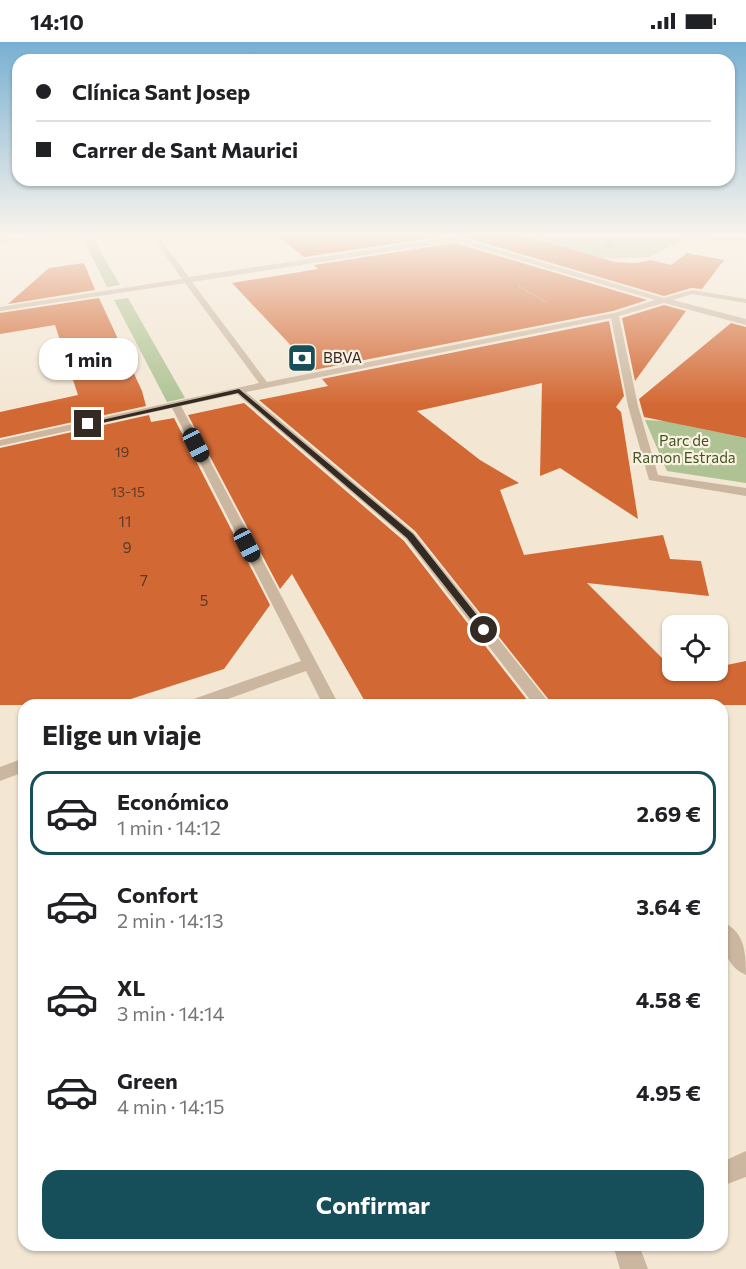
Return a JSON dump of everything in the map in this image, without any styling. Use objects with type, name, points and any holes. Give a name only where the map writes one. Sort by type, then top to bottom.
[{"type":"street","points":[[0,309],[111,292]]},
{"type":"street","points":[[195,292],[265,385]]},
{"type":"street","points":[[636,292],[746,322]]},
{"type":"street","points":[[0,443],[265,385],[615,315],[691,292]]},
{"type":"street","points":[[694,292],[746,301]]},
{"type":"street","points":[[615,315],[633,406],[653,478],[746,492]]},
{"type":"street","points":[[239,391],[410,536],[538,699]]},
{"type":"street","points":[[175,405],[328,699]]},
{"type":"street","points":[[211,699],[309,664]]},
{"type":"street","points":[[0,774],[18,767]]},
{"type":"street","points":[[728,940],[746,964]]},
{"type":"street","points":[[728,1172],[746,1164]]},
{"type":"street","points":[[628,1251],[634,1269]]},
{"type":"green space","points":[[128,298],[185,398],[167,402],[114,300]]},
{"type":"green space","name":"Parc de Ramon Estrada","points":[[645,420],[683,422],[683,425],[746,438],[746,483],[667,471]]},
{"type":"building","points":[[21,292],[81,292],[8,304]]},
{"type":"building","points":[[241,292],[621,292],[647,300],[613,311],[314,370]]},
{"type":"building","points":[[651,292],[677,292],[664,296]]},
{"type":"building","points":[[99,298],[142,391],[146,406],[0,438],[0,412],[78,395],[55,325],[0,334],[0,313]]},
{"type":"building","points":[[664,305],[686,311],[635,381],[622,318]]},
{"type":"building","points":[[609,321],[624,396],[616,407],[621,412],[638,519],[560,468],[540,476],[542,383],[417,411],[480,460],[519,483],[500,490],[524,555],[663,535],[670,559],[701,561],[709,596],[587,583],[662,658],[662,681],[728,681],[728,665],[746,661],[746,705],[728,705],[728,699],[548,699],[415,531],[259,400],[328,386],[322,379]]},
{"type":"building","points":[[731,323],[746,327],[746,438],[644,417],[639,399]]},
{"type":"building","points":[[244,403],[404,541],[526,699],[364,699],[292,574],[280,589],[188,415]]},
{"type":"building","points":[[149,415],[151,422],[174,418],[270,605],[224,669],[131,699],[18,699],[18,705],[0,705],[0,448]]},
{"type":"place","name":"BBVA","points":[[302,358]]},
{"type":"route","points":[[88,424],[239,391],[410,536],[484,630]]}]
